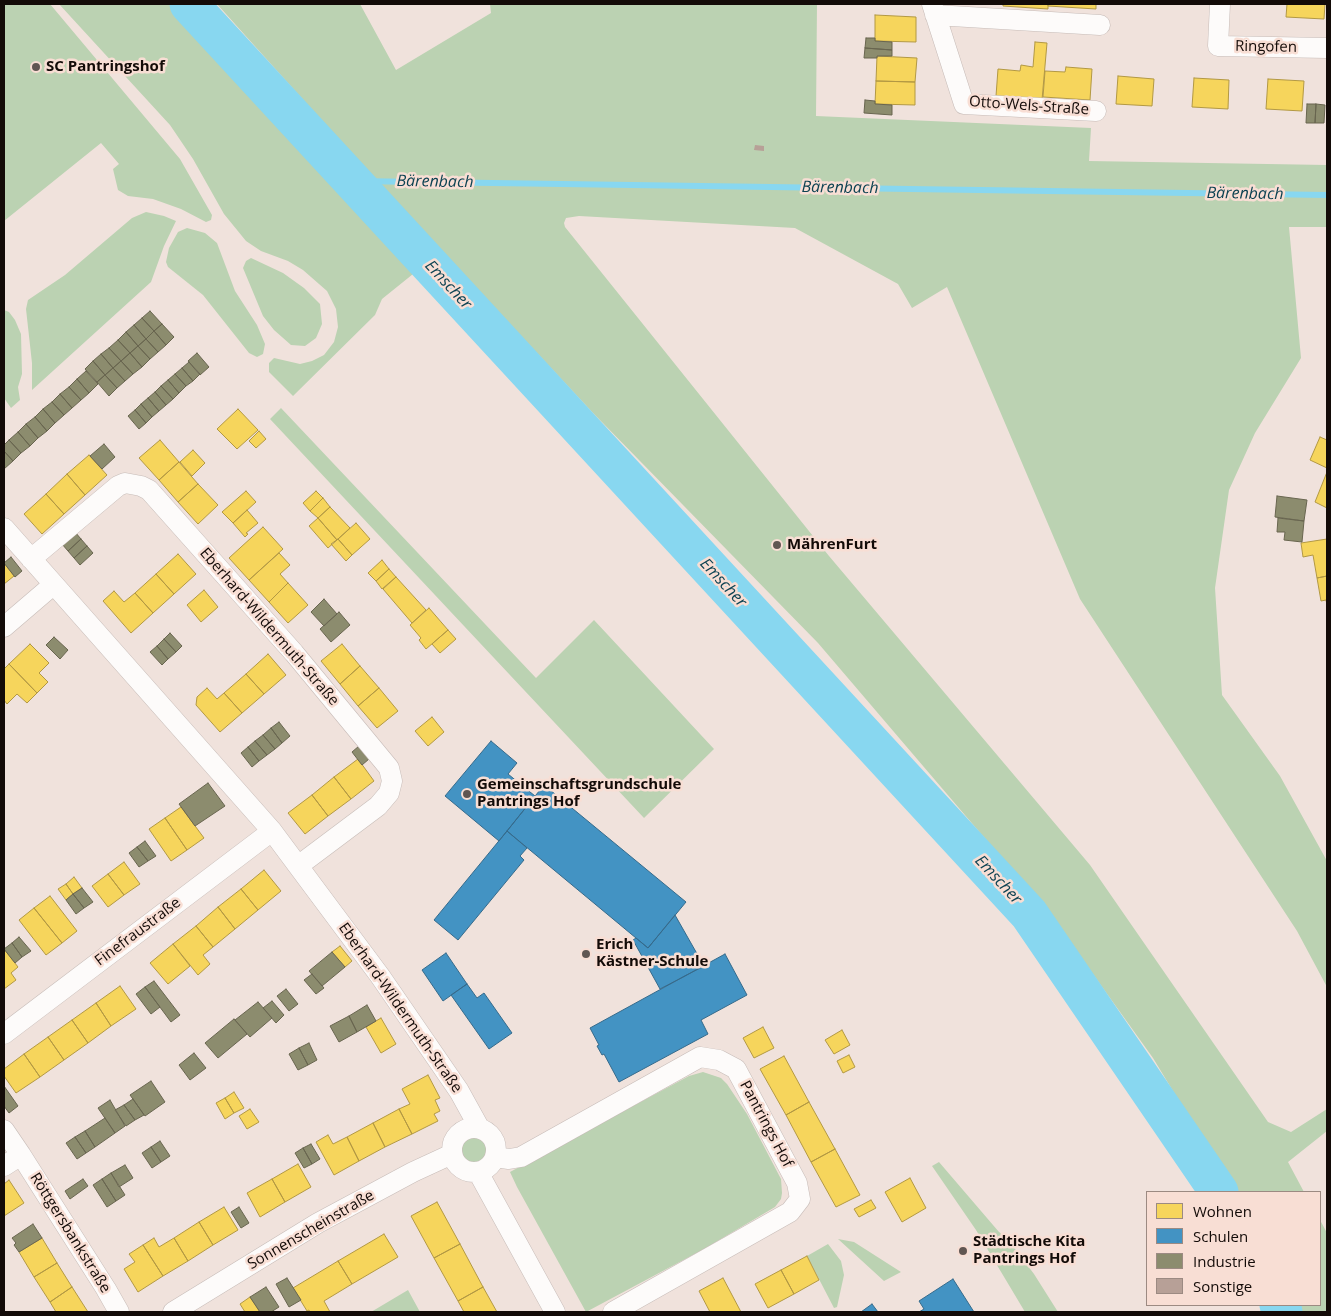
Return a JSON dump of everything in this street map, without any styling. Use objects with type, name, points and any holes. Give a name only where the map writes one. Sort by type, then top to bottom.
[{"type":"street","name":"Ringofen","points":[[1220,4],[1218,46],[1327,48]]},
{"type":"street","name":"Otto-Wels-Straße","points":[[1096,111],[964,104],[934,9],[1100,25]]},
{"type":"street","name":"Eberhard-Wildermuth-Straße","points":[[31,559],[118,486],[125,483],[141,486],[149,490],[294,653],[389,768],[392,781],[389,794],[378,806],[298,866]]},
{"type":"street","name":"Eberhard-Wildermuth-Straße","points":[[4,528],[272,831],[386,984],[459,1091],[480,1129]]},
{"type":"street","points":[[4,628],[53,584]]},
{"type":"street","name":"Finefraustraße","points":[[4,1034],[272,831]]},
{"type":"street","name":"Pantrings Hof","points":[[495,1157],[510,1159],[521,1157],[700,1057],[719,1060],[736,1070],[797,1183],[800,1199],[790,1212],[613,1312]]},
{"type":"street","points":[[469,1128],[480,1129],[490,1135],[495,1145],[495,1157],[488,1166],[478,1172],[469,1172],[455,1162],[452,1154],[453,1143],[459,1134],[469,1128]]},
{"type":"street","name":"Röttgersbankstraße","points":[[4,1130],[119,1312]]},
{"type":"street","name":"Sonnenscheinstraße","points":[[173,1312],[318,1223],[413,1172],[452,1154]]},
{"type":"street","points":[[4,1166],[21,1155]]},
{"type":"street","points":[[478,1172],[555,1312]]},
{"type":"green space","name":"SC Pantringshof","points":[[4,4],[50,4],[180,159],[212,215],[211,220],[206,222],[181,209],[153,199],[128,196],[118,190],[113,169],[119,164],[101,143],[4,221]]},
{"type":"green space","points":[[59,4],[173,4],[217,54],[418,270],[382,299],[375,315],[293,396],[269,372],[269,363],[274,358],[300,364],[324,355],[334,342],[338,327],[336,309],[327,291],[303,270],[288,261],[261,251],[246,241],[224,214],[193,159],[170,125]]},
{"type":"green space","points":[[217,4],[360,4],[396,70],[491,13],[490,4],[817,4],[816,116],[1091,128],[1089,161],[1327,165],[1327,227],[1289,227],[1301,358],[1255,433],[1229,490],[1215,588],[1222,695],[1280,776],[1327,861],[1327,987],[1297,931],[1080,599],[947,287],[912,308],[898,284],[795,228],[579,216],[566,218],[564,223],[565,227],[829,556],[1090,865],[1268,1122],[1291,1132],[1327,1109],[1327,1131],[1288,1162],[1303,1191],[1233,1191],[1153,1058],[1052,917],[818,643],[594,414],[385,191]]},
{"type":"green space","points":[[146,212],[176,221],[164,246],[151,282],[32,390],[32,363],[26,309],[28,300],[65,275],[132,218]]},
{"type":"green space","points":[[187,228],[205,233],[217,243],[235,291],[257,325],[265,344],[263,354],[257,357],[249,353],[203,295],[168,267],[166,262],[169,248],[178,232]]},
{"type":"green space","points":[[251,258],[283,273],[304,288],[320,304],[322,324],[316,338],[305,346],[291,345],[274,330],[263,316],[243,268],[246,261]]},
{"type":"green space","points":[[4,310],[9,312],[15,320],[21,334],[22,374],[18,387],[20,400],[11,408],[4,398]]},
{"type":"green space","points":[[281,408],[536,678],[594,620],[714,749],[644,818],[270,419]]},
{"type":"green space","points":[[703,1072],[721,1078],[747,1114],[781,1179],[781,1199],[775,1207],[704,1249],[586,1312],[510,1172],[689,1076]]},
{"type":"green space","points":[[474,1137],[483,1141],[487,1150],[483,1159],[474,1163],[465,1159],[461,1150],[465,1141]]},
{"type":"green space","points":[[939,1162],[999,1232],[1006,1237],[1034,1274],[1058,1312],[1025,1312],[976,1230],[932,1166]]},
{"type":"green space","points":[[1321,1222],[1327,1233],[1327,1312],[1300,1312],[1297,1306],[1321,1306]]},
{"type":"green space","points":[[838,1239],[854,1242],[901,1272],[884,1281]]},
{"type":"green space","points":[[828,1244],[841,1261],[844,1275],[837,1307],[834,1308],[807,1256]]},
{"type":"green space","points":[[408,1290],[420,1312],[371,1312]]},
{"type":"building: Wohnen","points":[[1003,4],[1048,4],[1048,9],[1003,6]]},
{"type":"building: Wohnen","points":[[1048,4],[1096,4],[1096,9],[1048,6]]},
{"type":"building: Wohnen","points":[[1287,4],[1325,4],[1324,19],[1286,17]]},
{"type":"building: Wohnen","points":[[875,15],[916,17],[916,42],[875,41]]},
{"type":"building: Wohnen","points":[[1035,42],[1047,43],[1042,100],[996,96],[998,69],[1020,71],[1021,65],[1033,67]]},
{"type":"building: Wohnen","points":[[877,56],[917,58],[915,82],[876,81]]},
{"type":"building: Wohnen","points":[[1066,67],[1092,69],[1090,100],[1043,97],[1045,71],[1065,72]]},
{"type":"building: Wohnen","points":[[1118,76],[1154,79],[1152,106],[1116,104]]},
{"type":"building: Wohnen","points":[[1194,78],[1229,80],[1228,109],[1192,107]]},
{"type":"building: Wohnen","points":[[1268,79],[1304,81],[1302,111],[1266,109]]},
{"type":"building: Wohnen","points":[[876,81],[915,82],[915,105],[875,104]]},
{"type":"building: Wohnen","points":[[238,409],[258,430],[237,449],[217,429]]},
{"type":"building: Wohnen","points":[[259,431],[266,439],[256,448],[249,441]]},
{"type":"building: Wohnen","points":[[1320,437],[1327,440],[1327,468],[1310,460]]},
{"type":"building: Wohnen","points":[[160,440],[179,462],[159,480],[139,458]]},
{"type":"building: Wohnen","points":[[193,450],[205,463],[192,476],[180,462]]},
{"type":"building: Wohnen","points":[[89,455],[107,475],[85,495],[67,474]]},
{"type":"building: Wohnen","points":[[179,462],[198,484],[178,502],[159,480]]},
{"type":"building: Wohnen","points":[[1327,472],[1327,508],[1315,502]]},
{"type":"building: Wohnen","points":[[67,474],[85,495],[64,514],[46,494]]},
{"type":"building: Wohnen","points":[[198,484],[218,505],[198,524],[178,502]]},
{"type":"building: Wohnen","points":[[246,491],[256,502],[233,523],[222,512]]},
{"type":"building: Wohnen","points":[[316,491],[323,498],[310,511],[303,503]]},
{"type":"building: Wohnen","points":[[46,494],[64,514],[42,534],[24,514]]},
{"type":"building: Wohnen","points":[[323,498],[330,507],[318,518],[310,511]]},
{"type":"building: Wohnen","points":[[330,507],[350,528],[337,540],[318,518]]},
{"type":"building: Wohnen","points":[[247,510],[258,523],[246,533],[248,534],[245,537],[233,523]]},
{"type":"building: Wohnen","points":[[318,518],[337,540],[328,548],[309,526]]},
{"type":"building: Wohnen","points":[[356,523],[370,539],[352,555],[338,539]]},
{"type":"building: Wohnen","points":[[263,527],[283,549],[249,580],[229,558]]},
{"type":"building: Wohnen","points":[[338,539],[352,555],[346,561],[331,544]]},
{"type":"building: Wohnen","points":[[1327,539],[1327,576],[1317,578],[1313,555],[1303,557],[1301,543]]},
{"type":"building: Wohnen","points":[[279,553],[290,565],[280,574],[288,583],[269,602],[249,580]]},
{"type":"building: Wohnen","points":[[178,554],[196,574],[174,594],[156,574]]},
{"type":"building: Wohnen","points":[[382,560],[389,569],[376,581],[368,573]]},
{"type":"building: Wohnen","points":[[4,563],[14,576],[4,584]]},
{"type":"building: Wohnen","points":[[389,569],[396,577],[382,589],[376,581]]},
{"type":"building: Wohnen","points":[[156,574],[174,594],[153,613],[135,593]]},
{"type":"building: Wohnen","points":[[1327,576],[1327,605],[1326,600],[1321,601],[1317,578]]},
{"type":"building: Wohnen","points":[[396,577],[426,610],[412,623],[383,589]]},
{"type":"building: Wohnen","points":[[288,583],[308,605],[288,623],[269,602]]},
{"type":"building: Wohnen","points":[[204,590],[218,607],[201,622],[187,605]]},
{"type":"building: Wohnen","points":[[114,591],[124,602],[135,593],[153,613],[131,633],[103,601]]},
{"type":"building: Wohnen","points":[[429,608],[448,630],[426,649],[419,640],[421,638],[410,625]]},
{"type":"building: Wohnen","points":[[448,630],[456,639],[440,653],[432,644]]},
{"type":"building: Wohnen","points":[[30,644],[49,663],[39,673],[48,682],[37,693],[9,664]]},
{"type":"building: Wohnen","points":[[342,644],[360,666],[340,684],[321,661]]},
{"type":"building: Wohnen","points":[[268,654],[286,675],[264,694],[246,674]]},
{"type":"building: Wohnen","points":[[9,664],[37,693],[27,703],[17,694],[7,704],[4,700],[4,669]]},
{"type":"building: Wohnen","points":[[360,666],[379,688],[358,706],[340,684]]},
{"type":"building: Wohnen","points":[[246,674],[264,694],[242,713],[224,693]]},
{"type":"building: Wohnen","points":[[207,688],[217,699],[224,693],[242,713],[220,732],[196,705],[197,697]]},
{"type":"building: Wohnen","points":[[379,688],[398,711],[377,728],[358,706]]},
{"type":"building: Wohnen","points":[[432,717],[444,732],[428,746],[415,731]]},
{"type":"building: Wohnen","points":[[358,759],[374,781],[351,799],[334,777]]},
{"type":"building: Wohnen","points":[[334,777],[351,799],[328,816],[312,795]]},
{"type":"building: Wohnen","points":[[312,795],[328,816],[305,834],[288,813]]},
{"type":"building: Wohnen","points":[[181,807],[204,838],[187,850],[165,818]]},
{"type":"building: Wohnen","points":[[165,818],[187,850],[171,861],[149,829]]},
{"type":"building: Wohnen","points":[[124,862],[140,884],[124,895],[108,874]]},
{"type":"building: Wohnen","points":[[264,870],[281,891],[258,910],[241,889]]},
{"type":"building: Wohnen","points":[[108,874],[124,895],[108,907],[92,886]]},
{"type":"building: Wohnen","points":[[74,877],[82,888],[73,894],[66,884]]},
{"type":"building: Wohnen","points":[[66,884],[73,894],[66,900],[58,889]]},
{"type":"building: Wohnen","points":[[241,889],[258,910],[235,929],[218,907]]},
{"type":"building: Wohnen","points":[[50,896],[77,931],[62,943],[34,908]]},
{"type":"building: Wohnen","points":[[218,907],[235,929],[213,947],[196,926]]},
{"type":"building: Wohnen","points":[[34,908],[62,943],[46,955],[19,920]]},
{"type":"building: Wohnen","points":[[196,926],[213,947],[203,955],[210,964],[198,975],[173,944]]},
{"type":"building: Wohnen","points":[[173,944],[190,966],[168,984],[150,963]]},
{"type":"building: Wohnen","points":[[340,946],[352,961],[345,967],[332,952]]},
{"type":"building: Wohnen","points":[[4,949],[18,967],[11,973],[16,980],[4,989]]},
{"type":"building: Wohnen","points":[[120,986],[136,1009],[111,1026],[96,1003]]},
{"type":"building: Wohnen","points":[[96,1003],[111,1026],[88,1043],[72,1020]]},
{"type":"building: Wohnen","points":[[381,1018],[396,1044],[381,1053],[366,1027]]},
{"type":"building: Wohnen","points":[[72,1020],[88,1043],[64,1060],[48,1037]]},
{"type":"building: Wohnen","points":[[763,1027],[774,1048],[754,1058],[743,1038]]},
{"type":"building: Wohnen","points":[[842,1030],[850,1045],[834,1054],[825,1040]]},
{"type":"building: Wohnen","points":[[48,1037],[64,1060],[40,1077],[24,1054]]},
{"type":"building: Wohnen","points":[[24,1054],[40,1077],[16,1093],[4,1076],[4,1069]]},
{"type":"building: Wohnen","points":[[849,1055],[855,1067],[843,1073],[837,1061]]},
{"type":"building: Wohnen","points":[[784,1056],[809,1102],[786,1115],[760,1069]]},
{"type":"building: Wohnen","points":[[428,1075],[440,1098],[435,1100],[440,1111],[434,1114],[438,1121],[412,1134],[399,1109],[410,1104],[402,1089]]},
{"type":"building: Wohnen","points":[[234,1092],[244,1108],[234,1113],[225,1098]]},
{"type":"building: Wohnen","points":[[225,1098],[234,1113],[225,1119],[216,1103]]},
{"type":"building: Wohnen","points":[[809,1102],[835,1149],[811,1162],[786,1115]]},
{"type":"building: Wohnen","points":[[250,1109],[259,1122],[247,1129],[239,1116]]},
{"type":"building: Wohnen","points":[[399,1109],[412,1134],[385,1147],[373,1123]]},
{"type":"building: Wohnen","points":[[373,1123],[385,1147],[359,1161],[347,1137]]},
{"type":"building: Wohnen","points":[[328,1135],[333,1144],[347,1137],[359,1161],[334,1175],[316,1142]]},
{"type":"building: Wohnen","points":[[835,1149],[860,1195],[836,1207],[811,1162]]},
{"type":"building: Wohnen","points":[[298,1164],[311,1187],[285,1202],[272,1179]]},
{"type":"building: Wohnen","points":[[910,1178],[926,1208],[902,1222],[885,1192]]},
{"type":"building: Wohnen","points":[[272,1179],[285,1202],[260,1217],[247,1193]]},
{"type":"building: Wohnen","points":[[9,1180],[24,1203],[4,1216],[4,1184]]},
{"type":"building: Wohnen","points":[[871,1200],[876,1208],[859,1217],[854,1209]]},
{"type":"building: Wohnen","points":[[437,1202],[460,1244],[434,1258],[411,1216]]},
{"type":"building: Wohnen","points":[[224,1207],[238,1230],[213,1245],[199,1222]]},
{"type":"building: Wohnen","points":[[199,1222],[213,1245],[188,1261],[174,1238]]},
{"type":"building: Wohnen","points":[[384,1234],[398,1257],[352,1284],[338,1261]]},
{"type":"building: Wohnen","points":[[42,1238],[57,1263],[34,1277],[19,1252]]},
{"type":"building: Wohnen","points":[[154,1238],[159,1247],[174,1238],[188,1261],[163,1276],[143,1245]]},
{"type":"building: Wohnen","points":[[460,1244],[483,1287],[458,1301],[434,1258]]},
{"type":"building: Wohnen","points":[[143,1245],[163,1276],[138,1292],[124,1269],[135,1262],[129,1254]]},
{"type":"building: Wohnen","points":[[807,1256],[819,1280],[794,1294],[781,1270]]},
{"type":"building: Wohnen","points":[[338,1261],[352,1284],[324,1301],[330,1312],[307,1311],[293,1288]]},
{"type":"building: Wohnen","points":[[57,1263],[72,1287],[50,1302],[34,1277]]},
{"type":"building: Wohnen","points":[[781,1270],[794,1294],[768,1308],[755,1284]]},
{"type":"building: Wohnen","points":[[723,1278],[741,1312],[710,1312],[699,1291]]},
{"type":"building: Wohnen","points":[[72,1287],[88,1312],[56,1312],[50,1302]]},
{"type":"building: Wohnen","points":[[483,1287],[497,1312],[464,1312],[458,1301]]},
{"type":"building: Wohnen","points":[[250,1297],[260,1312],[245,1312],[240,1304]]},
{"type":"building: Schulen","points":[[491,741],[517,763],[508,774],[535,796],[499,841],[445,796]]},
{"type":"building: Schulen","points":[[544,785],[686,902],[648,948],[507,831]]},
{"type":"building: Schulen","points":[[507,831],[527,848],[520,856],[524,860],[458,940],[434,920]]},
{"type":"building: Schulen","points":[[675,915],[704,966],[660,989],[633,940],[636,938],[648,948]]},
{"type":"building: Schulen","points":[[446,953],[467,984],[443,1001],[422,970]]},
{"type":"building: Schulen","points":[[725,954],[747,995],[701,1020],[708,1034],[619,1082],[604,1054],[602,1055],[597,1046],[599,1045],[590,1028]]},
{"type":"building: Schulen","points":[[467,984],[477,998],[484,993],[512,1033],[489,1049],[451,995]]},
{"type":"building: Schulen","points":[[953,1279],[974,1312],[919,1312],[924,1309],[919,1301]]},
{"type":"building: Schulen","points":[[872,1304],[878,1312],[861,1312]]},
{"type":"building: Industrie","points":[[866,38],[875,38],[875,41],[892,42],[892,50],[865,48]]},
{"type":"building: Industrie","points":[[865,48],[892,50],[892,56],[864,58]]},
{"type":"building: Industrie","points":[[865,100],[875,101],[875,104],[892,105],[892,115],[864,113]]},
{"type":"building: Industrie","points":[[1307,104],[1316,104],[1315,123],[1306,123]]},
{"type":"building: Industrie","points":[[1316,104],[1325,105],[1324,123],[1315,123]]},
{"type":"building: Industrie","points":[[150,311],[162,324],[154,331],[142,318]]},
{"type":"building: Industrie","points":[[142,318],[154,331],[146,339],[134,325]]},
{"type":"building: Industrie","points":[[162,324],[174,337],[166,345],[154,331]]},
{"type":"building: Industrie","points":[[134,325],[146,339],[138,346],[126,332]]},
{"type":"building: Industrie","points":[[154,331],[166,345],[158,352],[146,339]]},
{"type":"building: Industrie","points":[[126,332],[138,346],[130,353],[118,340]]},
{"type":"building: Industrie","points":[[146,339],[158,352],[150,359],[138,346]]},
{"type":"building: Industrie","points":[[118,340],[130,353],[121,361],[109,348]]},
{"type":"building: Industrie","points":[[138,346],[150,359],[142,367],[130,353]]},
{"type":"building: Industrie","points":[[109,348],[121,361],[113,368],[101,354]]},
{"type":"building: Industrie","points":[[130,353],[142,367],[133,374],[121,361]]},
{"type":"building: Industrie","points":[[197,353],[209,367],[200,375],[188,361]]},
{"type":"building: Industrie","points":[[101,354],[113,368],[105,375],[93,361]]},
{"type":"building: Industrie","points":[[93,361],[105,375],[97,382],[85,369]]},
{"type":"building: Industrie","points":[[121,361],[133,374],[125,381],[113,368]]},
{"type":"building: Industrie","points":[[189,362],[200,374],[193,381],[182,368]]},
{"type":"building: Industrie","points":[[113,368],[125,381],[117,388],[105,375]]},
{"type":"building: Industrie","points":[[182,368],[193,381],[186,386],[175,374]]},
{"type":"building: Industrie","points":[[86,371],[98,384],[89,393],[77,379]]},
{"type":"building: Industrie","points":[[175,374],[186,386],[179,393],[168,380]]},
{"type":"building: Industrie","points":[[105,375],[117,388],[109,396],[97,382]]},
{"type":"building: Industrie","points":[[77,379],[89,393],[81,400],[69,387]]},
{"type":"building: Industrie","points":[[168,380],[179,393],[173,399],[161,386]]},
{"type":"building: Industrie","points":[[161,386],[173,399],[166,405],[155,392]]},
{"type":"building: Industrie","points":[[69,387],[81,400],[72,408],[60,394]]},
{"type":"building: Industrie","points":[[155,392],[166,405],[159,411],[148,398]]},
{"type":"building: Industrie","points":[[60,394],[72,408],[64,415],[52,402]]},
{"type":"building: Industrie","points":[[148,398],[159,411],[152,417],[141,404]]},
{"type":"building: Industrie","points":[[52,402],[64,415],[55,423],[43,409]]},
{"type":"building: Industrie","points":[[141,404],[152,417],[146,423],[135,410]]},
{"type":"building: Industrie","points":[[43,409],[55,423],[47,431],[35,417]]},
{"type":"building: Industrie","points":[[135,410],[146,423],[139,429],[128,416]]},
{"type":"building: Industrie","points":[[35,417],[47,431],[38,438],[26,424]]},
{"type":"building: Industrie","points":[[26,424],[38,438],[30,446],[18,432]]},
{"type":"building: Industrie","points":[[18,432],[30,446],[21,453],[9,440]]},
{"type":"building: Industrie","points":[[9,440],[21,453],[13,461],[4,451],[4,445]]},
{"type":"building: Industrie","points":[[104,444],[115,457],[102,469],[90,456]]},
{"type":"building: Industrie","points":[[4,451],[13,461],[4,469]]},
{"type":"building: Industrie","points":[[1277,496],[1307,500],[1304,521],[1275,517]]},
{"type":"building: Industrie","points":[[1278,518],[1304,521],[1302,542],[1284,540],[1285,532],[1277,532]]},
{"type":"building: Industrie","points":[[75,532],[81,539],[68,551],[62,544]]},
{"type":"building: Industrie","points":[[81,539],[87,546],[74,558],[68,551]]},
{"type":"building: Industrie","points":[[87,546],[93,553],[80,565],[74,558]]},
{"type":"building: Industrie","points":[[11,557],[22,571],[15,577],[4,563]]},
{"type":"building: Industrie","points":[[324,599],[337,614],[324,626],[311,612]]},
{"type":"building: Industrie","points":[[339,612],[350,625],[331,642],[320,629]]},
{"type":"building: Industrie","points":[[170,633],[182,646],[176,652],[164,639]]},
{"type":"building: Industrie","points":[[54,637],[68,650],[60,659],[46,645]]},
{"type":"building: Industrie","points":[[164,639],[176,652],[168,659],[157,646]]},
{"type":"building: Industrie","points":[[157,646],[168,659],[162,665],[150,652]]},
{"type":"building: Industrie","points":[[279,722],[290,736],[282,743],[271,728]]},
{"type":"building: Industrie","points":[[271,728],[282,743],[275,749],[263,735]]},
{"type":"building: Industrie","points":[[263,735],[275,749],[267,755],[255,741]]},
{"type":"building: Industrie","points":[[255,741],[267,755],[259,761],[248,747]]},
{"type":"building: Industrie","points":[[359,746],[369,759],[362,765],[352,752]]},
{"type":"building: Industrie","points":[[248,747],[259,761],[252,767],[241,753]]},
{"type":"building: Industrie","points":[[208,783],[225,806],[195,826],[179,804]]},
{"type":"building: Industrie","points":[[145,841],[156,856],[148,861],[137,847]]},
{"type":"building: Industrie","points":[[137,847],[148,861],[139,867],[129,853]]},
{"type":"building: Industrie","points":[[82,888],[93,902],[84,908],[73,894]]},
{"type":"building: Industrie","points":[[73,894],[84,908],[76,914],[66,900]]},
{"type":"building: Industrie","points":[[19,937],[31,951],[22,957],[12,943]]},
{"type":"building: Industrie","points":[[12,943],[22,957],[15,963],[4,949]]},
{"type":"building: Industrie","points":[[332,952],[345,967],[322,986],[309,971]]},
{"type":"building: Industrie","points":[[312,974],[324,988],[316,994],[304,980]]},
{"type":"building: Industrie","points":[[154,981],[180,1015],[171,1022],[145,987]]},
{"type":"building: Industrie","points":[[145,987],[160,1007],[151,1014],[136,994]]},
{"type":"building: Industrie","points":[[286,989],[298,1004],[289,1011],[277,996]]},
{"type":"building: Industrie","points":[[272,1001],[284,1015],[276,1023],[263,1008]]},
{"type":"building: Industrie","points":[[258,1002],[272,1018],[250,1037],[235,1020]]},
{"type":"building: Industrie","points":[[367,1005],[376,1021],[357,1032],[349,1016]]},
{"type":"building: Industrie","points":[[349,1016],[357,1032],[339,1042],[330,1026]]},
{"type":"building: Industrie","points":[[234,1019],[247,1034],[218,1058],[205,1043]]},
{"type":"building: Industrie","points":[[309,1043],[317,1060],[308,1065],[299,1048]]},
{"type":"building: Industrie","points":[[299,1048],[308,1065],[298,1070],[289,1054]]},
{"type":"building: Industrie","points":[[194,1053],[206,1068],[190,1080],[179,1065]]},
{"type":"building: Industrie","points":[[151,1081],[165,1102],[145,1116],[130,1095]]},
{"type":"building: Industrie","points":[[4,1086],[18,1106],[9,1113],[4,1106]]},
{"type":"building: Industrie","points":[[133,1099],[144,1115],[135,1120],[124,1105]]},
{"type":"building: Industrie","points":[[110,1100],[125,1126],[115,1133],[98,1108]]},
{"type":"building: Industrie","points":[[124,1105],[135,1120],[126,1126],[115,1110]]},
{"type":"building: Industrie","points":[[105,1118],[115,1133],[95,1147],[85,1131]]},
{"type":"building: Industrie","points":[[85,1131],[95,1147],[86,1153],[75,1137]]},
{"type":"building: Industrie","points":[[75,1137],[86,1153],[77,1159],[66,1143]]},
{"type":"building: Industrie","points":[[160,1141],[170,1156],[161,1162],[151,1147]]},
{"type":"building: Industrie","points":[[311,1144],[320,1159],[312,1164],[303,1148]]},
{"type":"building: Industrie","points":[[151,1147],[161,1162],[152,1168],[142,1153]]},
{"type":"building: Industrie","points":[[303,1148],[312,1164],[304,1168],[295,1153]]},
{"type":"building: Industrie","points":[[125,1165],[133,1178],[119,1187],[111,1173]]},
{"type":"building: Industrie","points":[[111,1173],[125,1195],[116,1201],[102,1179]]},
{"type":"building: Industrie","points":[[83,1179],[88,1186],[70,1199],[65,1191]]},
{"type":"building: Industrie","points":[[102,1179],[116,1201],[107,1207],[93,1185]]},
{"type":"building: Industrie","points":[[239,1207],[249,1223],[241,1228],[231,1212]]},
{"type":"building: Industrie","points":[[33,1224],[42,1238],[19,1252],[12,1238]]},
{"type":"building: Industrie","points":[[287,1278],[301,1300],[289,1307],[276,1284]]},
{"type":"building: Industrie","points":[[266,1287],[279,1307],[271,1312],[260,1312],[250,1297]]},
{"type":"building: Sonstige","points":[[755,145],[764,146],[764,151],[754,150]]},
{"type":"waterway","name":"Emscher","points":[[189,4],[1029,914],[1218,1191]]},
{"type":"waterway","name":"Bärenbach","points":[[353,181],[1327,195]]},
{"type":"waterway","name":"Emscher","points":[[1280,1306],[1283,1312]]},
{"type":"place","name":"SC Pantringshof","points":[[36,67]]},
{"type":"place","name":"MährenFurt","points":[[777,545]]},
{"type":"place","name":"Gemeinschaftsgrundschule Pantrings Hof","points":[[467,794]]},
{"type":"place","name":"Erich Kästner-Schule","points":[[586,954]]},
{"type":"place","name":"Städtische Kita Pantrings Hof","points":[[963,1251]]}]
